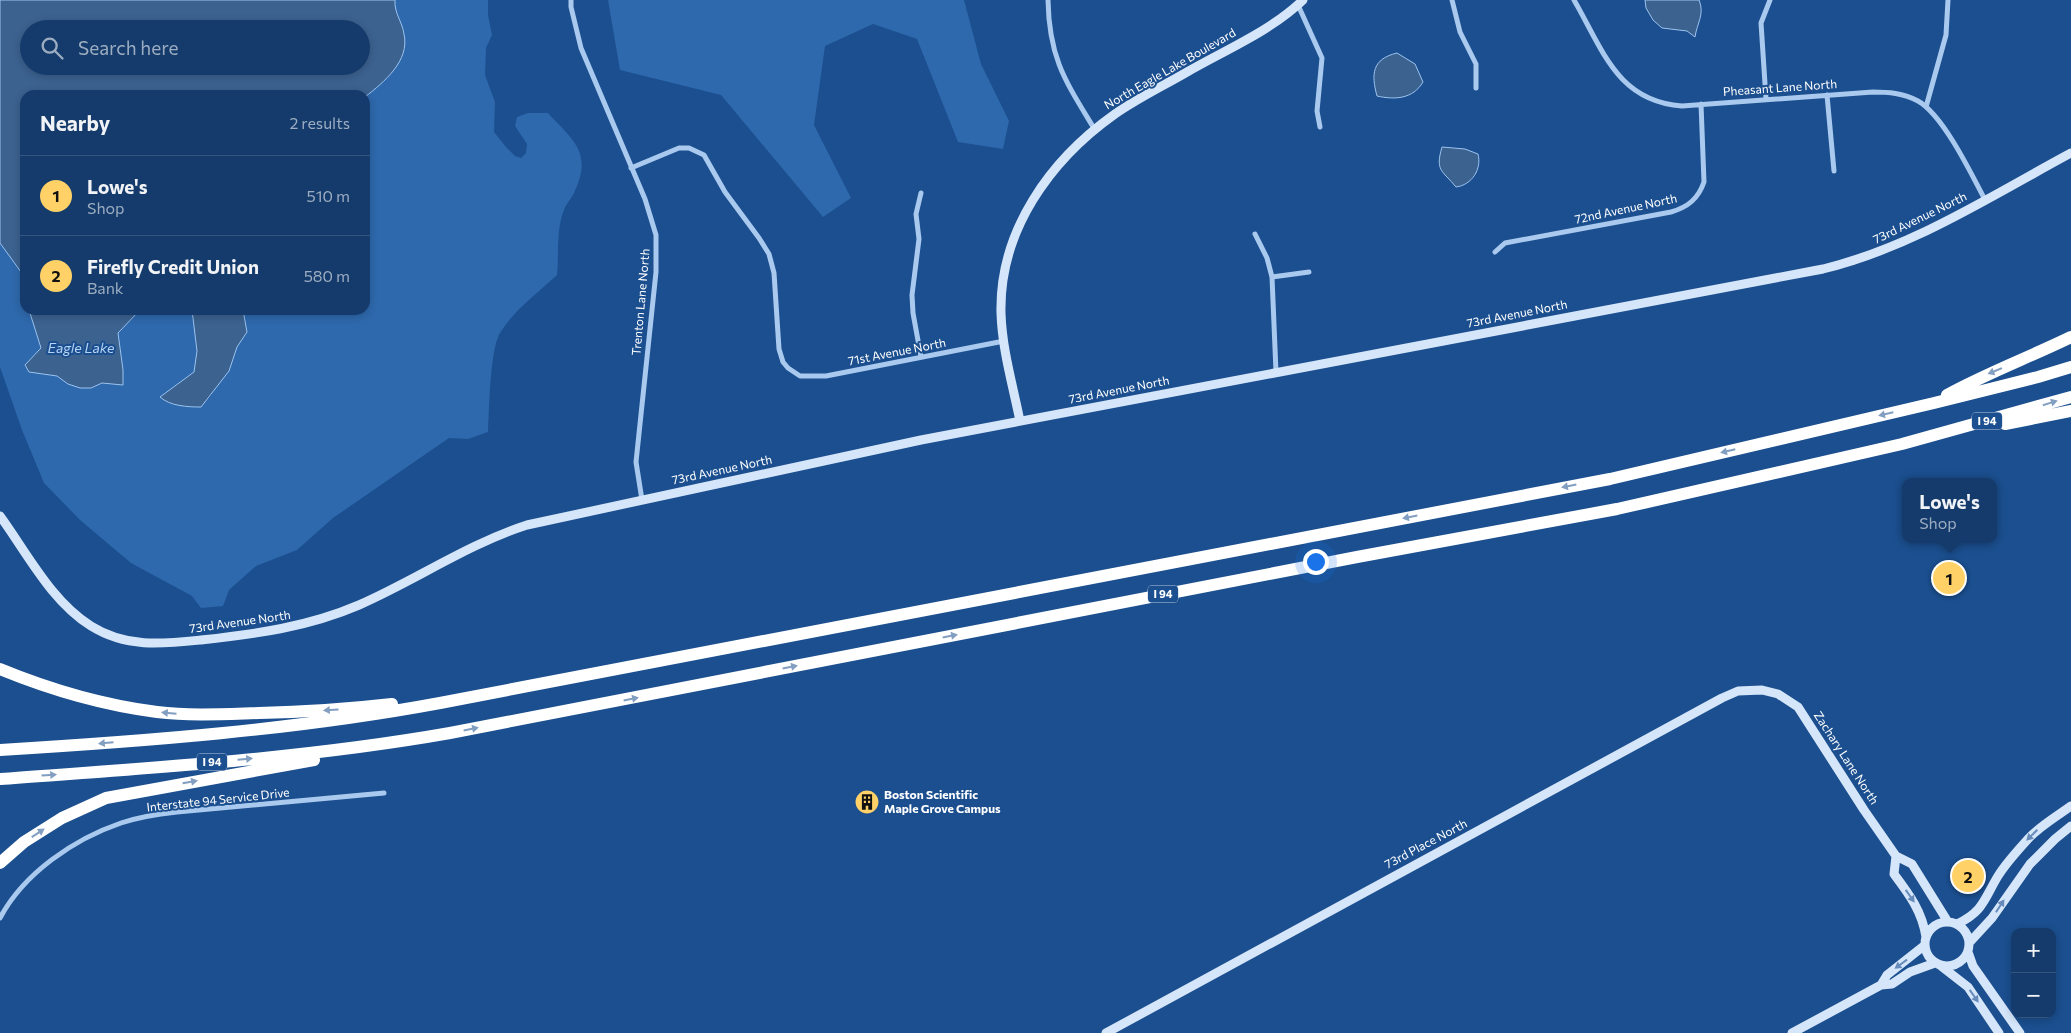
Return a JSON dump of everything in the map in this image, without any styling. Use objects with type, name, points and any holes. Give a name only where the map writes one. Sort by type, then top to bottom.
[{"type":"highway","points":[[1934,403],[1978,378],[2043,351],[2071,337]]},
{"type":"highway","name":"I 94","points":[[0,750],[226,734],[371,716],[1610,478],[2038,378],[2071,367]]},
{"type":"highway","name":"I 94","points":[[0,779],[291,755],[423,738],[1357,557],[1616,509],[1902,444],[2071,397]]},
{"type":"highway","points":[[1902,444],[2071,410]]},
{"type":"highway","points":[[0,669],[68,693],[108,703],[156,712],[192,714],[337,710],[484,694]]},
{"type":"highway","points":[[0,863],[24,842],[62,818],[106,798],[363,751],[423,738]]},
{"type":"street","name":"Trenton Lane North","points":[[571,0],[571,8],[581,48],[652,217],[656,235],[657,254],[636,462],[642,500]]},
{"type":"street","points":[[1048,0],[1050,34],[1059,68],[1094,130]]},
{"type":"street","points":[[1452,0],[1460,32],[1476,64],[1476,88]]},
{"type":"street","name":"Pheasant Lane North","points":[[1574,0],[1622,81],[1635,92],[1649,100],[1666,104],[1701,104],[1890,92],[1917,101],[1926,107],[1944,128],[1985,200]]},
{"type":"street","points":[[1766,99],[1761,23],[1770,0]]},
{"type":"street","points":[[1926,107],[1946,35],[1948,0]]},
{"type":"street","points":[[1300,2],[1322,58],[1317,111],[1320,127]]},
{"type":"street","name":"North Eagle Lake Boulevard","points":[[1020,421],[1001,314],[1002,287],[1006,261],[1024,212],[1055,169],[1094,130],[1135,102],[1260,31],[1300,2]]},
{"type":"street","points":[[1827,95],[1834,171]]},
{"type":"street","name":"72nd Avenue North","points":[[1495,252],[1505,244],[1671,212],[1683,208],[1692,202],[1700,192],[1704,182],[1701,104]]},
{"type":"street","name":"71st Avenue North","points":[[631,168],[679,148],[688,148],[704,155],[724,192],[769,254],[774,273],[780,356],[793,372],[807,376],[826,376],[1005,341]]},
{"type":"street","name":"73rd Avenue North","points":[[0,516],[66,606],[91,626],[117,638],[132,642],[168,644],[257,634],[294,627],[326,618],[360,604],[510,530],[841,456],[1823,269],[1882,252],[1912,239],[2071,153]]},
{"type":"street","points":[[921,193],[916,214],[919,239],[912,295],[913,313],[921,357]]},
{"type":"street","points":[[1255,234],[1267,258],[1272,277],[1276,372]]},
{"type":"street","points":[[1272,277],[1309,272]]},
{"type":"street","name":"Zachary Lane North","points":[[1762,690],[1778,694],[1798,707],[1856,798],[1896,856],[1912,864],[1952,923]]},
{"type":"street","name":"73rd Place North","points":[[1106,1033],[1722,698],[1738,691],[1762,690]]},
{"type":"street","name":"Interstate 94 Service Drive","points":[[0,918],[6,906],[24,885],[46,865],[77,843],[121,823],[149,815],[384,793]]},
{"type":"street","points":[[1880,985],[1887,975],[1925,941],[1934,926],[1972,917],[1987,899],[1999,875],[2028,838],[2044,824],[2071,806]]},
{"type":"street","points":[[1792,1033],[1880,985],[1892,984],[1910,972],[1938,964],[1954,965],[1960,962],[1968,947],[1992,918],[2030,864],[2071,826]]},
{"type":"street","name":"Zachary Lane North","points":[[1896,856],[1894,874],[1916,904],[1922,918],[1925,941]]},
{"type":"street","points":[[1952,923],[1965,932],[1973,966],[2020,1033]]},
{"type":"street","points":[[1925,941],[1930,958],[1968,987],[1999,1033]]},
{"type":"shaded area","points":[[395,0],[488,0],[488,15],[492,35],[486,48],[485,75],[495,102],[494,132],[515,156],[521,158],[526,153],[527,144],[515,126],[517,117],[528,113],[548,113],[573,140],[581,157],[582,168],[579,179],[561,217],[557,275],[519,309],[500,333],[492,366],[488,432],[468,439],[449,438],[333,518],[297,550],[256,566],[229,590],[223,606],[201,608],[192,596],[131,563],[80,520],[44,483],[22,430],[0,367],[0,243],[20,271],[20,315],[31,315],[41,348],[25,365],[29,372],[57,376],[68,384],[91,388],[102,383],[123,385],[118,333],[135,315],[194,315],[197,351],[194,372],[168,391],[165,401],[184,406],[200,407],[210,397],[229,371],[237,347],[247,332],[244,315],[370,315],[370,93],[390,75]]},
{"type":"shaded area","points":[[608,0],[964,0],[981,64],[1009,121],[1003,149],[958,142],[917,39],[873,24],[825,46],[814,125],[851,198],[823,217],[721,95],[620,70]]},
{"type":"water","points":[[0,0],[395,0],[404,34],[405,44],[403,53],[394,70],[370,93],[370,90],[20,90],[20,271],[0,243]]},
{"type":"water","points":[[1645,0],[1699,0],[1701,14],[1695,37],[1687,31],[1662,28],[1653,20],[1646,8]]},
{"type":"water","points":[[1397,53],[1415,64],[1423,82],[1414,92],[1403,97],[1377,96],[1374,81],[1375,68],[1382,59]]},
{"type":"water","points":[[1442,147],[1465,149],[1478,154],[1477,171],[1471,180],[1462,186],[1456,187],[1441,170],[1439,161]]},
{"type":"water","name":"Eagle Lake","points":[[31,315],[135,315],[118,333],[123,385],[102,383],[91,388],[80,388],[68,384],[57,376],[29,372],[25,365],[41,348]]},
{"type":"water","points":[[193,315],[244,315],[247,332],[237,347],[229,371],[201,407],[174,404],[164,400],[160,397],[194,372],[197,351]]},
{"type":"place","name":"Lowe's","points":[[1949,578]]},
{"type":"place","name":"Boston Scientific Maple Grove Campus","points":[[867,802]]},
{"type":"place","name":"Firefly Credit Union","points":[[1968,876]]}]
